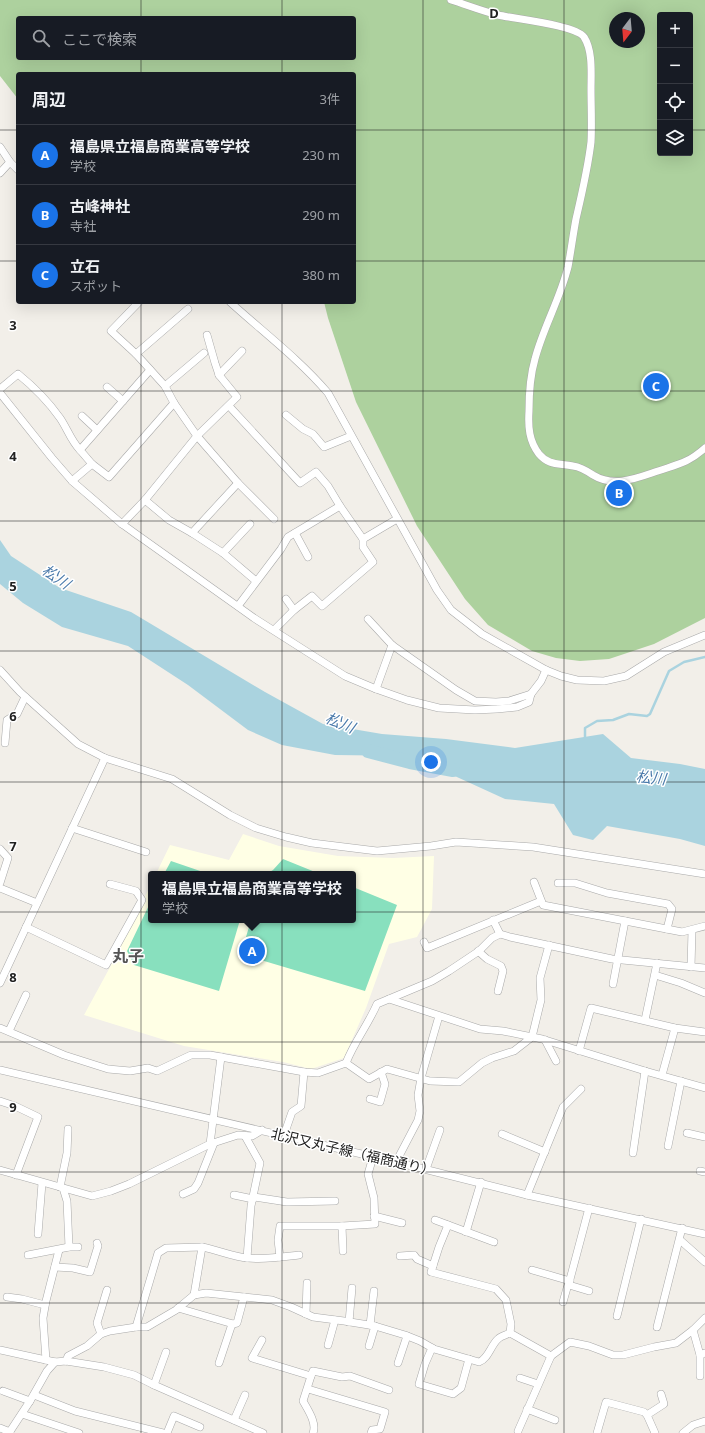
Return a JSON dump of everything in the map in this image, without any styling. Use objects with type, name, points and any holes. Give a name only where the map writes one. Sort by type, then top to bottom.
[{"type":"street","points":[[451,0],[496,14],[543,23],[577,32],[585,39],[589,52],[591,140],[587,171],[568,267],[534,360],[529,393],[528,418],[530,437],[533,446],[548,462],[557,465],[574,466],[602,479],[615,481],[634,479],[680,464],[698,454],[705,448]]},
{"type":"street","points":[[0,147],[16,168]]},
{"type":"street","points":[[0,173],[10,162]]},
{"type":"street","points":[[137,304],[111,331],[136,354],[165,386],[174,403],[198,436],[238,482],[274,519]]},
{"type":"street","points":[[232,304],[313,376],[328,393],[388,500],[396,519],[437,590],[450,610],[482,634],[546,670],[577,680],[604,681],[626,676],[664,652],[705,635]]},
{"type":"street","points":[[136,354],[188,308]]},
{"type":"street","points":[[122,524],[145,500],[198,436],[237,397],[219,375],[207,335]]},
{"type":"street","points":[[219,375],[242,352]]},
{"type":"street","points":[[165,386],[204,353]]},
{"type":"street","points":[[80,450],[150,370]]},
{"type":"street","points":[[0,389],[18,374],[52,407],[61,419],[76,446],[92,464],[109,477],[174,403]]},
{"type":"street","points":[[107,387],[123,401]]},
{"type":"street","points":[[0,393],[72,481],[122,524],[238,606],[345,676],[407,700],[439,708],[476,710],[524,705],[529,702],[531,694],[541,681],[546,670]]},
{"type":"street","points":[[229,406],[300,482],[316,472],[328,486],[363,539],[363,547],[373,562],[322,606],[312,596],[294,610],[274,630]]},
{"type":"street","points":[[286,415],[303,429],[313,434],[324,447],[351,436]]},
{"type":"street","points":[[82,416],[97,430]]},
{"type":"street","points":[[72,481],[92,464]]},
{"type":"street","points":[[192,533],[238,482]]},
{"type":"street","points":[[145,500],[169,520],[223,552],[256,581]]},
{"type":"street","points":[[238,606],[281,549],[288,537],[340,506]]},
{"type":"street","points":[[363,539],[396,519]]},
{"type":"street","points":[[223,552],[250,524]]},
{"type":"street","points":[[295,532],[308,557]]},
{"type":"street","points":[[286,599],[294,610]]},
{"type":"street","points":[[368,619],[392,645],[456,690],[475,701],[508,701],[531,694]]},
{"type":"street","points":[[376,689],[392,645]]},
{"type":"street","points":[[0,670],[25,697],[78,744],[106,758],[172,779],[230,815],[256,828],[286,837],[377,851],[456,842],[533,847],[705,874]]},
{"type":"street","points":[[5,743],[7,720],[17,714],[25,697]]},
{"type":"street","points":[[0,983],[106,758]]},
{"type":"street","points":[[72,828],[146,852]]},
{"type":"street","points":[[0,849],[8,858],[0,883]]},
{"type":"street","points":[[534,882],[543,905],[682,932],[705,926]]},
{"type":"street","points":[[558,883],[575,883],[607,893],[668,904],[672,909],[666,929]]},
{"type":"street","points":[[26,927],[106,966],[142,900],[136,891],[110,884]]},
{"type":"street","points":[[0,888],[37,903]]},
{"type":"street","points":[[424,942],[427,948],[541,900]]},
{"type":"street","points":[[494,920],[500,934]]},
{"type":"street","points":[[613,984],[625,922]]},
{"type":"street","points":[[691,967],[692,930]]},
{"type":"street","points":[[0,1028],[64,1055],[108,1069],[130,1071],[148,1068],[157,1071],[190,1055],[210,1055],[304,1072],[318,1073],[346,1063],[351,1050],[377,1004],[449,971],[478,952],[492,938],[500,934],[618,960],[705,968]]},
{"type":"street","points":[[346,1063],[369,1079],[387,1069],[430,1081],[459,1082],[482,1063],[514,1051],[532,1037],[541,1000],[540,978],[549,945]]},
{"type":"street","points":[[478,952],[500,966],[503,971],[498,991]]},
{"type":"street","points":[[645,1020],[657,963]]},
{"type":"street","points":[[655,975],[681,982],[705,993]]},
{"type":"street","points":[[9,1031],[26,995]]},
{"type":"street","points":[[389,999],[480,1029],[503,1031],[545,1040],[705,1088]]},
{"type":"street","points":[[579,1051],[591,1008],[675,1028],[705,1032]]},
{"type":"street","points":[[396,1162],[418,1120],[420,1111],[418,1095],[420,1078],[439,1016]]},
{"type":"street","points":[[662,1075],[675,1028]]},
{"type":"street","points":[[545,1040],[556,1061]]},
{"type":"street","points":[[183,1194],[194,1189],[202,1176],[212,1143],[221,1057]]},
{"type":"street","name":"北沢又丸子線（福商通り）","points":[[0,1070],[284,1135],[527,1194],[705,1234]]},
{"type":"street","points":[[633,1153],[645,1071]]},
{"type":"street","points":[[284,1135],[292,1112],[301,1106],[304,1072]]},
{"type":"street","points":[[370,1099],[380,1102],[385,1084],[382,1072]]},
{"type":"street","points":[[668,1146],[681,1081]]},
{"type":"street","points":[[527,1194],[563,1107],[581,1089]]},
{"type":"street","points":[[0,1101],[38,1116],[16,1175]]},
{"type":"street","points":[[68,1129],[67,1154],[61,1188],[67,1201],[69,1247]]},
{"type":"street","points":[[0,1170],[92,1196],[104,1194],[129,1184],[212,1143],[238,1136],[252,1136],[262,1130]]},
{"type":"street","points":[[426,1169],[440,1130]]},
{"type":"street","points":[[687,1133],[705,1137]]},
{"type":"street","points":[[502,1134],[545,1152]]},
{"type":"street","points":[[245,1136],[260,1163],[251,1206],[247,1258]]},
{"type":"street","points":[[280,1257],[278,1240],[280,1226],[342,1226],[375,1224],[374,1198],[368,1174],[373,1157]]},
{"type":"street","points":[[466,1232],[481,1182]]},
{"type":"street","points":[[38,1234],[42,1183]]},
{"type":"street","points":[[234,1195],[288,1202],[335,1201]]},
{"type":"street","points":[[563,1302],[570,1283],[589,1208]]},
{"type":"street","points":[[374,1216],[402,1223]]},
{"type":"street","points":[[616,1316],[641,1219]]},
{"type":"street","points":[[435,1220],[494,1242]]},
{"type":"street","points":[[66,1361],[68,1356],[87,1346],[101,1334],[136,1327],[147,1327],[178,1308],[194,1295],[206,1293],[281,1302],[313,1317],[373,1326],[407,1336],[432,1348],[479,1362],[482,1361],[499,1338],[510,1332],[512,1324],[506,1300],[496,1289],[431,1272],[448,1225]]},
{"type":"street","points":[[342,1226],[343,1251]]},
{"type":"street","points":[[657,1327],[682,1228]]},
{"type":"street","points":[[680,1240],[705,1262]]},
{"type":"street","points":[[55,1267],[73,1268],[90,1272],[98,1246],[96,1243]]},
{"type":"street","points":[[28,1255],[69,1247],[78,1247]]},
{"type":"street","points":[[136,1327],[158,1253],[166,1248],[214,1249],[247,1258],[266,1259],[299,1255]]},
{"type":"street","points":[[194,1295],[202,1248]]},
{"type":"street","points":[[46,1360],[43,1318],[59,1250]]},
{"type":"street","points":[[400,1256],[414,1255],[417,1259],[433,1266]]},
{"type":"street","points":[[532,1270],[589,1291]]},
{"type":"street","points":[[306,1314],[307,1283]]},
{"type":"street","points":[[349,1322],[352,1288]]},
{"type":"street","points":[[101,1334],[97,1323],[107,1290]]},
{"type":"street","points":[[369,1346],[373,1326],[374,1291]]},
{"type":"street","points":[[7,1297],[45,1305]]},
{"type":"street","points":[[178,1308],[232,1324],[237,1322],[244,1297]]},
{"type":"street","points":[[518,1431],[551,1356],[570,1342],[578,1342],[613,1355],[623,1355],[654,1346],[676,1343],[693,1330],[705,1318]]},
{"type":"street","points":[[328,1345],[334,1320]]},
{"type":"street","points":[[219,1363],[232,1324]]},
{"type":"street","points":[[693,1330],[702,1354],[700,1376]]},
{"type":"street","points":[[510,1332],[551,1356]]},
{"type":"street","points":[[398,1363],[407,1336]]},
{"type":"street","points":[[262,1340],[252,1358],[312,1372],[350,1376],[389,1390]]},
{"type":"street","points":[[432,1348],[419,1384],[453,1394],[461,1388],[469,1359]]},
{"type":"street","points":[[0,1350],[54,1362],[66,1361],[134,1375],[263,1433]]},
{"type":"street","points":[[154,1385],[166,1352]]},
{"type":"street","points":[[0,1428],[10,1432],[54,1362]]},
{"type":"street","points":[[312,1372],[308,1389],[303,1401],[311,1414],[314,1429],[313,1433]]},
{"type":"street","points":[[520,1378],[538,1384]]},
{"type":"street","points":[[308,1389],[386,1412],[380,1429],[372,1430],[371,1433]]},
{"type":"street","points":[[3,1391],[163,1433]]},
{"type":"street","points":[[234,1420],[245,1394]]},
{"type":"street","points":[[647,1415],[664,1404],[661,1394]]},
{"type":"street","points":[[597,1433],[606,1402],[644,1412],[647,1415],[655,1433]]},
{"type":"street","points":[[527,1409],[555,1420]]},
{"type":"street","points":[[22,1414],[79,1433]]},
{"type":"street","points":[[166,1433],[174,1416],[200,1427]]},
{"type":"street","points":[[683,1433],[693,1425],[705,1421]]},
{"type":"shaded area","points":[[243,834],[279,846],[338,856],[393,858],[434,856],[432,909],[417,937],[389,944],[366,1008],[344,1058],[311,1069],[283,1062],[184,1046],[84,1015],[115,958],[148,890],[148,923],[356,923],[356,871],[157,871],[170,845],[229,860]]},
{"type":"green space","points":[[0,0],[705,0],[705,618],[654,644],[609,659],[580,661],[556,658],[532,651],[488,625],[465,599],[417,526],[356,402],[324,304],[356,304],[356,72],[16,72],[16,96],[0,76]]},
{"type":"green space","points":[[283,859],[313,871],[271,871]]},
{"type":"green space","points":[[171,861],[200,871],[166,871]]},
{"type":"green space","points":[[356,888],[397,905],[365,991],[241,954],[250,923],[356,923]]},
{"type":"green space","points":[[148,907],[148,923],[239,923],[219,991],[134,965],[127,951]]},
{"type":"water","points":[[0,540],[11,556],[60,588],[131,612],[265,692],[323,724],[382,734],[446,739],[515,748],[603,734],[631,758],[680,764],[705,769],[705,846],[680,839],[607,826],[593,840],[573,835],[554,804],[505,799],[411,756],[335,755],[282,745],[248,730],[188,685],[128,646],[62,627],[23,603],[0,584]]},
{"type":"waterway","points":[[585,739],[585,728],[597,721],[613,720],[629,714],[647,716],[650,714],[669,671],[684,662],[705,657]]},
{"type":"waterway","name":"松川","points":[[368,751],[410,762],[453,770]]},
{"type":"place","name":"立石","points":[[656,386]]},
{"type":"place","name":"古峰神社","points":[[619,493]]},
{"type":"place","name":"福島県立福島商業高等学校","points":[[252,951]]},
{"type":"district","name":"丸子","points":[[128,956]]}]
